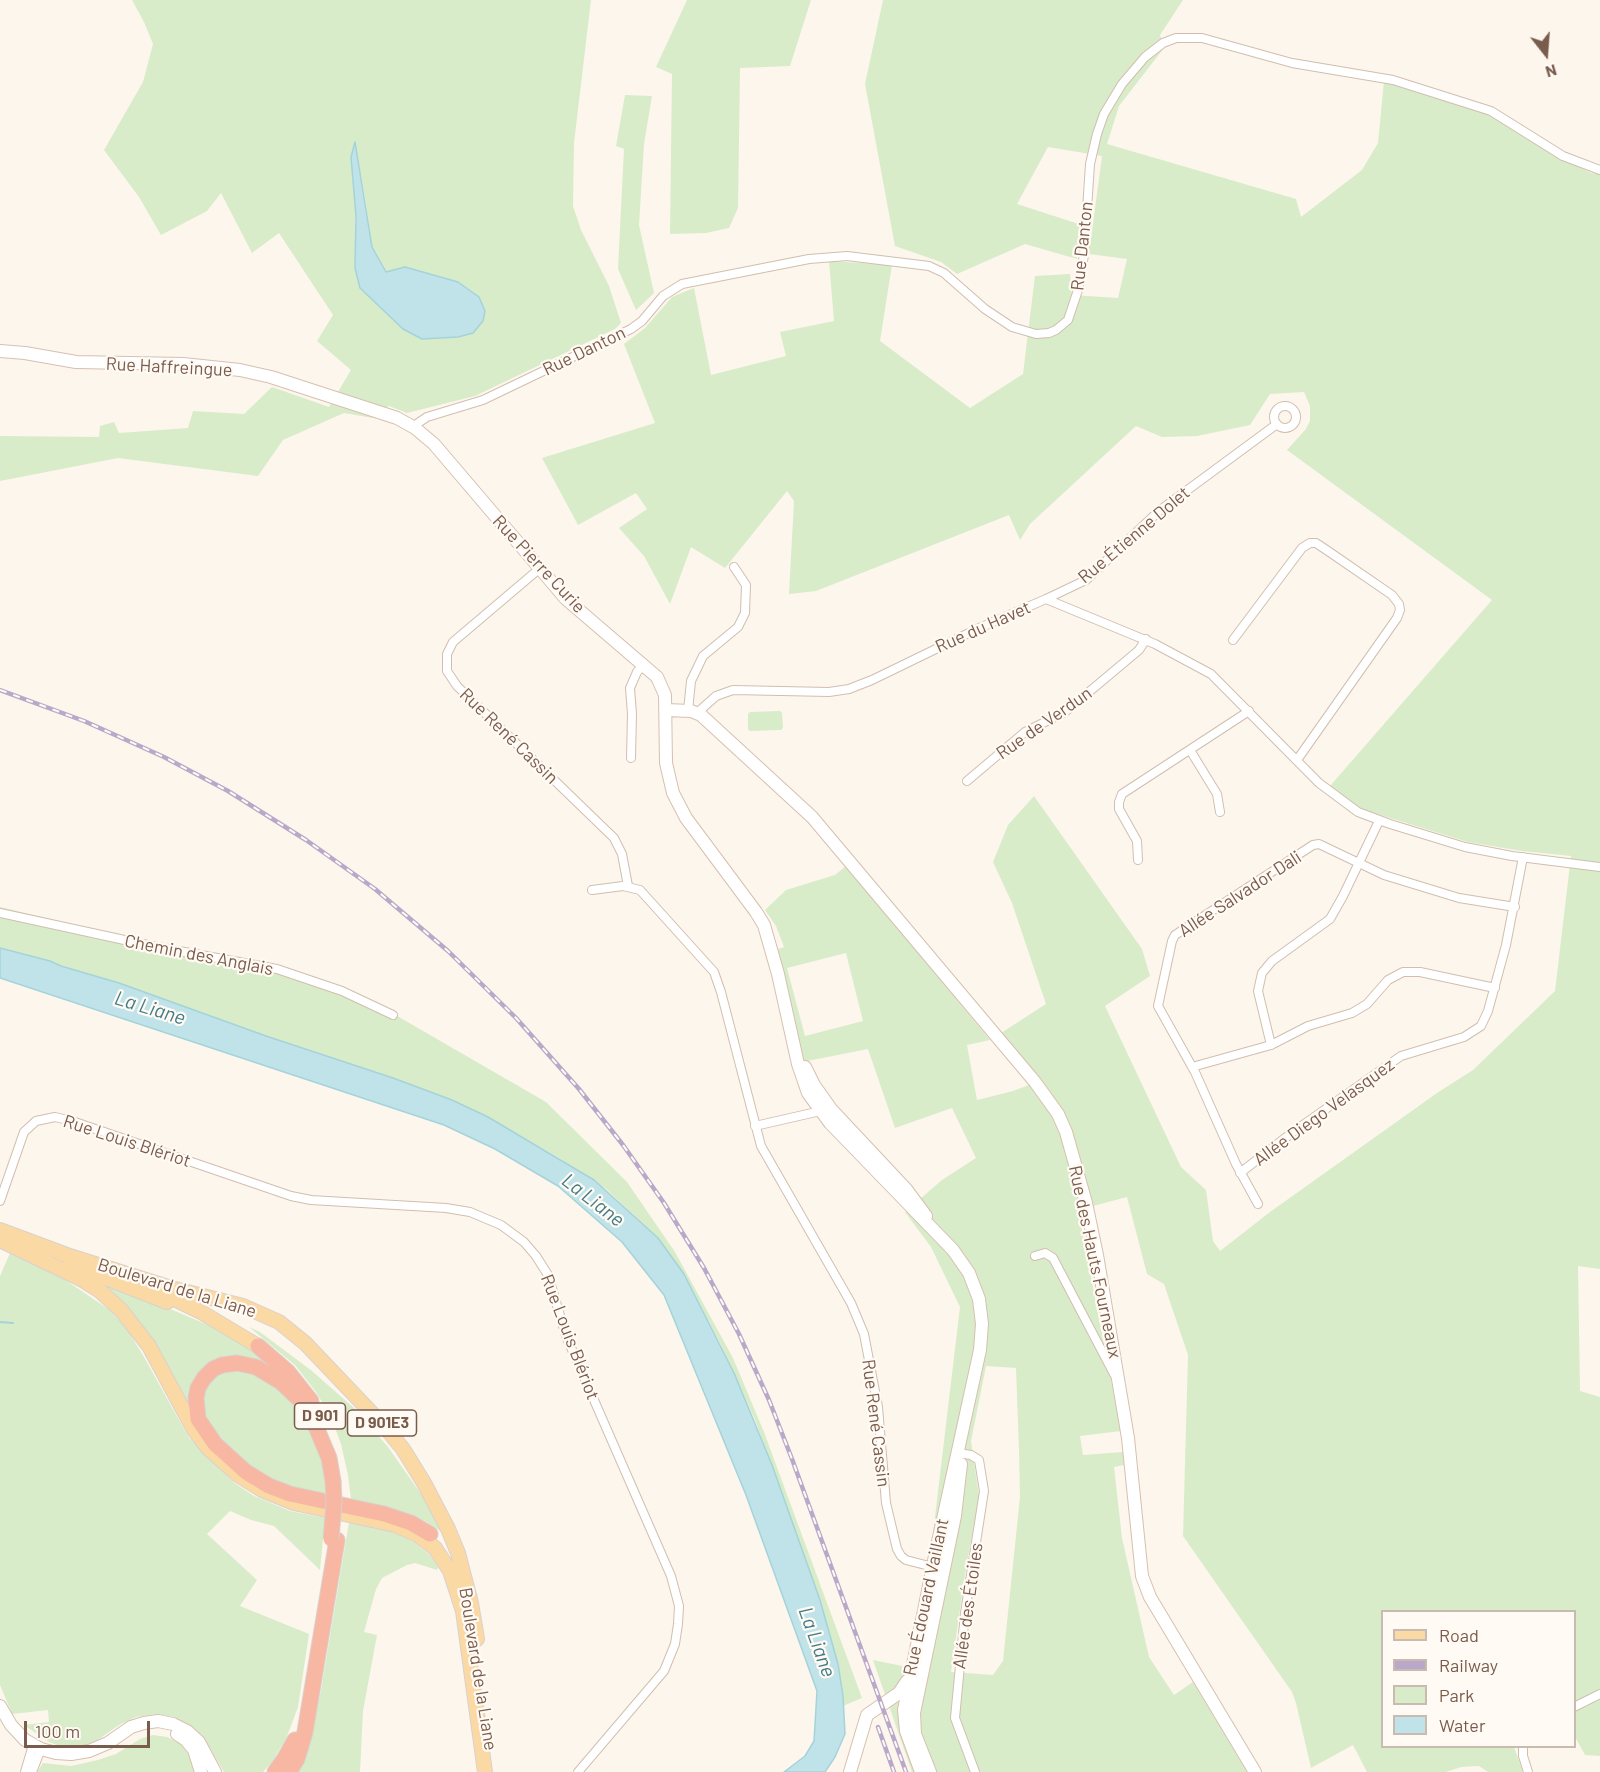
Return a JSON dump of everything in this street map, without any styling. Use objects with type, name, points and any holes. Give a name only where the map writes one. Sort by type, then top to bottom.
[{"type":"highway","name":"D 901","points":[[258,1346],[294,1378],[316,1409],[330,1439],[341,1511],[334,1539],[321,1636],[303,1740],[297,1759],[289,1772]]},
{"type":"highway","name":"D 901E3","points":[[337,1482],[317,1427],[304,1406],[281,1382],[256,1367],[237,1363],[213,1369],[204,1378],[198,1388],[196,1398],[198,1419],[215,1444],[246,1472],[269,1486],[290,1494],[384,1514],[411,1523],[430,1534]]},
{"type":"highway","name":"D 901","points":[[275,1772],[293,1744],[309,1704]]},
{"type":"main road","name":"Boulevard de la Liane","points":[[0,1230],[173,1298],[232,1330]]},
{"type":"main road","name":"Boulevard de la Liane","points":[[0,1239],[172,1304],[232,1330]]},
{"type":"main road","name":"Boulevard de la Liane","points":[[0,1239],[81,1279],[105,1295],[121,1310],[149,1346],[194,1430],[208,1448],[238,1475],[262,1491],[294,1503],[374,1519],[402,1528],[425,1540],[438,1553],[453,1578],[465,1620],[485,1772]]},
{"type":"main road","name":"Boulevard de la Liane","points":[[60,1253],[171,1288],[243,1305],[274,1319],[295,1334],[380,1421],[403,1449],[424,1483],[448,1529],[460,1560],[476,1632],[484,1710],[494,1772]]},
{"type":"main road","name":"D 901","points":[[232,1330],[258,1346]]},
{"type":"main road","name":"D 901E3","points":[[430,1534],[448,1553],[468,1591]]},
{"type":"street","name":"Rue Danton","points":[[415,428],[427,417],[483,400],[631,329],[642,321],[663,296],[678,286],[702,279],[809,260],[847,256],[929,266],[944,273],[985,309],[1008,324],[1036,334],[1056,330],[1070,316],[1078,290],[1084,255],[1090,164],[1104,114],[1122,84],[1145,57],[1163,43],[1176,38],[1202,38],[1292,63],[1381,76],[1491,111],[1563,156],[1600,170]]},
{"type":"street","name":"Rue Haffreingue","points":[[0,351],[76,362],[183,364],[240,370],[264,375],[362,405],[403,421]]},
{"type":"street","name":"Rue Pierre Curie","points":[[403,421],[415,428],[443,455],[566,599],[644,664],[660,682],[665,695],[666,710]]},
{"type":"street","name":"Rue Étienne Dolet","points":[[1046,599],[1089,578],[1159,511],[1277,424]]},
{"type":"street","points":[[1233,640],[1302,548],[1313,543],[1392,596],[1399,604],[1400,610],[1397,618],[1297,760]]},
{"type":"street","points":[[666,710],[693,712],[691,681],[703,656],[738,627],[745,613],[746,585],[734,567]]},
{"type":"street","name":"Rue René Cassin","points":[[539,569],[453,642],[447,654],[447,671],[457,686],[614,838],[622,854],[628,886],[643,892],[714,972],[763,1151],[851,1303],[864,1334],[878,1407],[887,1508],[897,1549],[906,1560],[938,1569]]},
{"type":"street","name":"Rue du Havet","points":[[693,712],[716,696],[733,690],[829,692],[853,688],[1046,599],[1146,639],[1211,674],[1328,791],[1352,809],[1379,821],[1465,847],[1600,867]]},
{"type":"street","name":"Rue de Verdun","points":[[967,781],[1024,732],[1065,712],[1139,650],[1146,639]]},
{"type":"street","points":[[631,758],[630,688],[636,672],[644,664]]},
{"type":"street","name":"Rue Édouard Vaillant","points":[[666,710],[666,763],[675,798],[686,818],[764,925],[801,1077],[811,1098],[906,1188],[962,1260],[977,1293],[981,1312],[980,1350],[909,1725],[921,1772]]},
{"type":"street","points":[[1138,860],[1137,841],[1121,813],[1120,798],[1129,789],[1249,711]]},
{"type":"street","name":"Rue des Hauts Fourneaux","points":[[693,712],[751,759],[812,817],[1056,1109],[1066,1132],[1090,1221],[1119,1382],[1143,1580],[1150,1597],[1255,1772]]},
{"type":"street","points":[[1190,750],[1217,794],[1220,812]]},
{"type":"street","points":[[1271,1045],[1258,991],[1262,973],[1272,961],[1328,922],[1379,821]]},
{"type":"street","name":"Allée Salvador Dali","points":[[1258,1204],[1240,1173],[1192,1067],[1158,1006],[1175,935],[1316,844],[1322,844],[1384,875],[1453,896],[1515,907]]},
{"type":"street","name":"Allée Diego Velasquez","points":[[1240,1173],[1401,1056],[1464,1037],[1476,1031],[1485,1019],[1494,988],[1515,907],[1523,857]]},
{"type":"street","points":[[592,890],[628,886]]},
{"type":"street","name":"Chemin des Anglais","points":[[0,913],[152,946],[283,971],[342,991],[393,1015]]},
{"type":"street","points":[[1192,1067],[1271,1045],[1308,1026],[1359,1010],[1388,980],[1407,971],[1494,988]]},
{"type":"street","points":[[755,1126],[826,1110]]},
{"type":"street","name":"Rue Louis Blériot","points":[[0,1201],[24,1132],[36,1121],[55,1117],[285,1194],[311,1200],[464,1210],[501,1225],[524,1242],[548,1275],[566,1336],[671,1576],[679,1606],[677,1638],[666,1667],[653,1686],[578,1772]]},
{"type":"street","points":[[1035,1256],[1045,1253],[1053,1258],[1119,1382]]},
{"type":"street","name":"Allée des Étoiles","points":[[960,1454],[971,1455],[979,1460],[984,1491],[965,1613],[955,1718],[975,1772]]},
{"type":"street","name":"Rue Édouard Vaillant","points":[[930,1772],[898,1703],[911,1671],[938,1569]]},
{"type":"street","points":[[850,1772],[867,1715],[871,1711],[898,1703],[918,1687]]},
{"type":"street","points":[[1576,1706],[1600,1694]]},
{"type":"street","points":[[898,1703],[898,1712],[909,1725]]},
{"type":"street","points":[[0,1706],[14,1729],[35,1751],[66,1754],[85,1752],[104,1745],[136,1725],[163,1722],[179,1726],[196,1738],[215,1772]]},
{"type":"street","points":[[0,1720],[15,1741],[62,1761],[82,1760],[105,1753],[137,1733],[150,1729],[163,1729],[189,1744],[198,1757],[201,1772]]},
{"type":"street","points":[[1523,1748],[1528,1772]]},
{"type":"street","points":[[25,1772],[35,1751]]},
{"type":"street","points":[[32,1772],[35,1751]]},
{"type":"green space","points":[[132,0],[591,0],[574,143],[573,206],[581,230],[609,286],[621,323],[615,329],[475,396],[407,413],[389,406],[373,418],[344,413],[283,440],[258,476],[118,458],[0,481],[0,436],[99,437],[100,426],[114,422],[119,433],[188,428],[193,411],[244,414],[272,387],[329,407],[351,370],[317,341],[333,315],[279,233],[252,253],[221,193],[207,211],[161,235],[139,197],[104,150],[143,82],[153,44]],"holes":[[[355,143],[372,247],[386,272],[405,267],[458,337],[381,308],[361,288],[355,268]]]},
{"type":"green space","points":[[687,0],[811,0],[790,66],[740,68],[738,208],[729,228],[706,233],[670,234],[672,74],[656,67]]},
{"type":"green space","points":[[883,0],[1183,0],[1160,35],[1164,48],[1119,106],[1107,144],[1296,199],[1301,217],[1362,170],[1378,143],[1384,81],[1483,111],[1547,151],[1591,173],[1600,174],[1600,1269],[1578,1266],[1580,1391],[1600,1397],[1600,1756],[1585,1755],[1576,1739],[1576,1610],[1381,1610],[1381,1748],[1514,1748],[1523,1772],[1488,1772],[1479,1766],[1461,1767],[1446,1772],[1367,1772],[1353,1745],[1311,1768],[1292,1692],[1183,1536],[1188,1355],[1164,1284],[1147,1274],[1127,1197],[1078,1210],[1121,1431],[1080,1436],[1083,1455],[1123,1452],[1124,1465],[1114,1467],[1122,1538],[1149,1657],[1174,1695],[1193,1682],[1247,1772],[912,1772],[873,1660],[907,1667],[932,1542],[960,1307],[931,1247],[905,1212],[942,1180],[976,1158],[952,1108],[895,1128],[868,1049],[792,1064],[767,953],[784,947],[776,926],[765,910],[786,890],[835,875],[846,866],[990,1040],[967,1045],[977,1100],[1029,1085],[1040,1078],[1001,1033],[1046,1004],[1012,903],[993,862],[1008,825],[1034,796],[1142,949],[1150,976],[1105,1006],[1181,1167],[1206,1190],[1213,1241],[1220,1251],[1270,1212],[1473,1070],[1555,991],[1571,856],[1468,842],[1361,809],[1330,786],[1492,600],[1287,450],[1306,429],[1310,421],[1310,406],[1304,392],[1270,394],[1250,425],[1197,436],[1162,437],[1136,426],[1030,524],[1020,540],[1009,515],[816,591],[789,594],[794,501],[787,491],[725,568],[691,547],[670,604],[644,556],[619,528],[647,509],[636,493],[578,525],[542,458],[655,423],[624,344],[645,328],[672,297],[694,288],[711,375],[786,356],[780,332],[834,321],[829,261],[892,265],[880,341],[970,408],[1023,374],[1035,276],[1070,274],[1072,295],[1118,298],[1127,259],[1089,254],[1102,156],[1048,147],[1017,204],[1082,225],[1077,259],[1025,244],[957,274],[941,262],[895,246],[865,84]],"holes":[[[846,953],[863,1021],[805,1036],[787,968]],[[986,1366],[1016,1368],[1020,1497],[1003,1661],[993,1675],[951,1672],[979,1496],[971,1441]]]},
{"type":"green space","points":[[625,95],[652,96],[644,144],[639,225],[654,293],[636,310],[618,269],[624,149],[616,146]]},
{"type":"green space","points":[[780,711],[783,728],[781,730],[750,731],[748,729],[750,712]]},
{"type":"green space","points":[[0,907],[173,948],[271,966],[373,1002],[546,1102],[627,1182],[675,1252],[733,1358],[764,1432],[862,1698],[843,1706],[838,1664],[820,1600],[755,1420],[721,1345],[684,1274],[658,1238],[606,1189],[559,1158],[488,1117],[452,1100],[119,983],[0,948]]},
{"type":"green space","points":[[10,1253],[61,1277],[111,1311],[128,1331],[144,1357],[189,1438],[233,1482],[254,1496],[290,1511],[325,1518],[320,1570],[274,1526],[230,1511],[207,1534],[257,1580],[240,1606],[309,1634],[298,1707],[286,1739],[263,1772],[224,1772],[202,1735],[175,1717],[156,1714],[136,1717],[119,1725],[96,1741],[78,1747],[62,1747],[49,1742],[24,1725],[49,1722],[48,1710],[12,1714],[0,1685],[0,1276]]},
{"type":"green space","points":[[94,1277],[220,1330],[252,1349],[280,1372],[323,1455],[327,1498],[292,1488],[267,1477],[246,1464],[189,1412],[92,1279]]},
{"type":"green space","points":[[249,1327],[260,1332],[312,1371],[354,1408],[388,1447],[421,1494],[445,1534],[425,1521],[388,1507],[351,1499],[341,1444],[331,1417],[316,1392],[295,1365]]},
{"type":"green space","points":[[349,1522],[383,1529],[408,1538],[430,1555],[438,1567],[437,1570],[415,1563],[407,1565],[382,1578],[376,1589],[364,1632],[377,1635],[363,1711],[360,1772],[298,1772],[306,1757],[321,1690]]},
{"type":"green space","points":[[153,1735],[167,1737],[180,1743],[190,1756],[195,1772],[37,1772],[43,1763],[71,1766],[98,1760],[116,1754],[140,1739]]},
{"type":"water","points":[[355,142],[372,247],[386,272],[405,267],[458,282],[479,297],[485,311],[483,321],[473,333],[458,337],[422,339],[403,329],[360,288],[355,268],[356,216],[351,157]]},
{"type":"water","name":"La Liane","points":[[0,948],[119,983],[452,1100],[488,1117],[594,1180],[658,1238],[684,1274],[734,1373],[772,1465],[820,1600],[838,1664],[845,1734],[835,1757],[825,1772],[784,1772],[805,1756],[814,1741],[817,1691],[746,1495],[664,1295],[622,1242],[558,1186],[495,1149],[444,1125],[0,978]]},
{"type":"waterway","points":[[0,1322],[13,1323]]},
{"type":"railway","points":[[0,690],[84,721],[164,757],[228,791],[306,840],[375,889],[448,951],[516,1018],[579,1089],[623,1145],[664,1203],[704,1268],[739,1334],[769,1400],[792,1459],[906,1772]]},
{"type":"railway","points":[[878,1727],[894,1772]]}]
